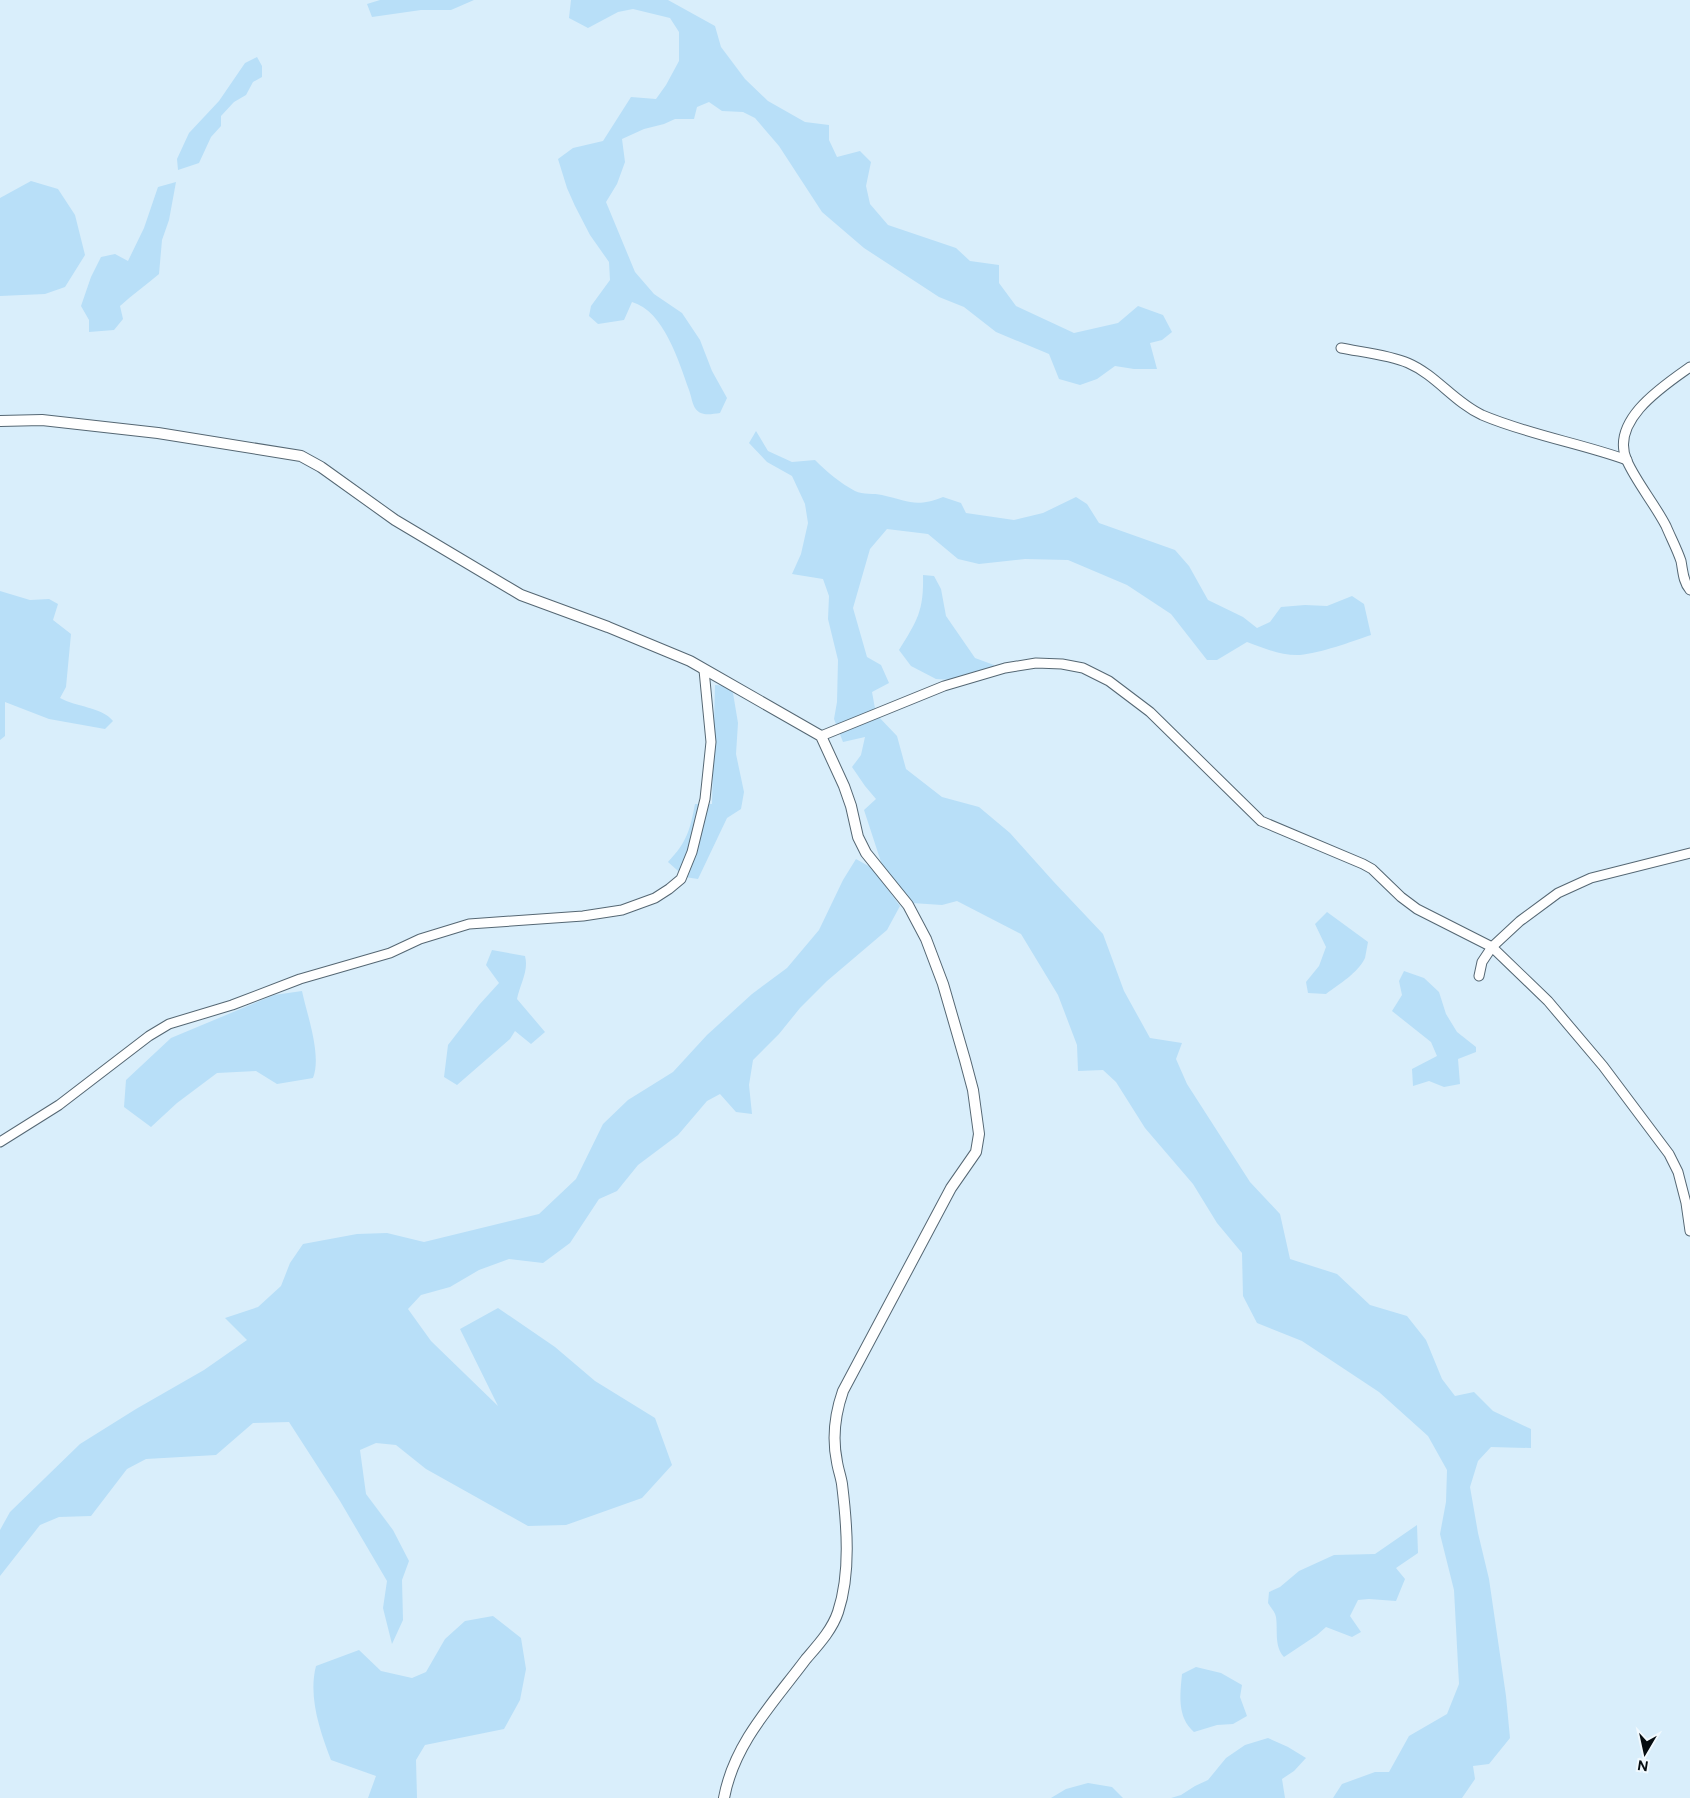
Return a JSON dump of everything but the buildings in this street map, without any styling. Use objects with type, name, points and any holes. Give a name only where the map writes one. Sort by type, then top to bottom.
[{"type":"street","points":[[1341,348],[1408,363],[1479,414],[1501,423],[1627,460]]},
{"type":"street","points":[[1690,367],[1663,387],[1640,409],[1630,422],[1625,434],[1624,449],[1627,460],[1656,507],[1674,543],[1681,561],[1685,583],[1690,590]]},
{"type":"street","points":[[0,421],[42,420],[158,433],[301,456],[326,471],[395,520],[522,595],[608,627],[690,661],[821,736],[844,786],[860,843],[871,860],[908,905],[926,940],[943,984],[973,1090],[978,1118],[979,1144],[976,1152],[951,1188],[843,1391],[839,1404],[834,1445],[842,1482],[846,1554],[844,1580],[835,1620],[753,1729],[740,1752],[724,1798]]},
{"type":"street","points":[[821,736],[944,686],[1005,668],[1036,663],[1062,664],[1084,668],[1109,681],[1150,712],[1261,821],[1363,864],[1376,873],[1400,897],[1417,909],[1492,947],[1548,1001],[1603,1066],[1653,1130],[1678,1172],[1686,1203],[1690,1231]]},
{"type":"street","points":[[0,1142],[59,1105],[149,1036],[168,1024],[232,1005],[300,979],[390,953],[420,939],[469,924],[584,916],[622,910],[655,898],[669,889],[681,879],[692,852],[705,800],[710,742],[704,670]]},
{"type":"street","points":[[1479,976],[1482,962],[1492,947],[1520,920],[1558,893],[1572,885],[1599,876],[1690,853]]},
{"type":"shaded area","points":[[380,0],[474,0],[451,10],[421,10],[372,17],[367,4]]},
{"type":"shaded area","points":[[571,0],[668,0],[715,26],[721,47],[745,79],[768,101],[805,122],[829,125],[829,140],[837,157],[860,151],[871,162],[866,186],[870,204],[888,225],[956,248],[970,261],[999,265],[999,283],[1016,306],[1074,333],[1118,323],[1138,306],[1163,315],[1172,332],[1162,340],[1150,343],[1157,369],[1134,369],[1115,366],[1097,379],[1080,385],[1059,379],[1049,354],[996,332],[964,307],[939,297],[864,248],[822,212],[779,146],[755,118],[743,112],[722,111],[709,102],[697,107],[694,119],[675,119],[644,129],[622,139],[625,162],[617,184],[606,202],[635,272],[654,294],[682,313],[700,340],[712,371],[727,398],[720,413],[700,413],[694,406],[669,339],[653,316],[643,307],[632,302],[624,320],[598,324],[589,316],[591,306],[610,280],[609,262],[590,235],[575,206],[558,159],[573,148],[603,141],[631,97],[656,99],[679,61],[679,32],[670,18],[633,9],[618,12],[588,28],[569,18]]},
{"type":"shaded area","points":[[257,57],[262,66],[262,77],[253,82],[246,95],[234,102],[221,116],[221,126],[211,137],[199,163],[178,170],[177,159],[189,133],[219,101],[245,63]]},
{"type":"shaded area","points":[[31,181],[58,189],[75,215],[85,255],[65,287],[45,294],[0,296],[0,198]]},
{"type":"shaded area","points":[[176,182],[169,220],[162,240],[159,274],[120,306],[123,319],[114,330],[89,332],[89,320],[81,306],[91,277],[101,257],[115,254],[128,261],[144,228],[158,187]]},
{"type":"shaded area","points":[[756,431],[768,451],[792,462],[815,460],[839,481],[861,493],[879,494],[919,503],[943,497],[961,503],[966,513],[1014,520],[1043,513],[1076,497],[1087,504],[1099,523],[1175,550],[1189,566],[1208,600],[1243,617],[1257,628],[1270,622],[1281,607],[1327,606],[1352,596],[1364,604],[1371,635],[1326,650],[1300,655],[1280,653],[1247,642],[1217,660],[1207,660],[1171,614],[1127,585],[1068,560],[1025,559],[979,564],[958,559],[928,534],[887,529],[870,549],[853,608],[867,657],[881,665],[889,683],[872,692],[876,714],[897,736],[906,769],[942,797],[979,807],[1010,833],[1103,934],[1124,991],[1150,1038],[1182,1043],[1176,1059],[1187,1084],[1250,1182],[1280,1214],[1290,1259],[1337,1274],[1370,1305],[1407,1316],[1426,1340],[1442,1379],[1455,1396],[1474,1392],[1493,1411],[1531,1429],[1531,1448],[1491,1447],[1478,1461],[1470,1487],[1489,1579],[1506,1696],[1510,1738],[1489,1764],[1473,1766],[1475,1779],[1462,1798],[1333,1798],[1342,1784],[1375,1772],[1389,1772],[1409,1736],[1447,1714],[1459,1684],[1454,1590],[1440,1534],[1446,1502],[1447,1470],[1428,1436],[1379,1392],[1302,1341],[1257,1323],[1243,1296],[1242,1253],[1217,1223],[1193,1184],[1145,1128],[1116,1082],[1103,1070],[1078,1071],[1077,1045],[1058,995],[1021,934],[957,901],[942,905],[912,903],[882,865],[864,810],[876,799],[852,767],[861,755],[865,737],[843,742],[834,719],[837,702],[838,660],[828,619],[829,596],[823,579],[792,574],[801,554],[808,523],[805,504],[792,476],[767,462],[749,443]]},
{"type":"shaded area","points":[[923,575],[934,576],[941,589],[946,616],[975,658],[994,665],[993,673],[970,681],[936,679],[911,666],[899,650],[921,607]]},
{"type":"shaded area","points":[[0,591],[30,600],[49,599],[58,604],[53,620],[71,634],[66,687],[60,698],[108,716],[113,721],[105,729],[49,719],[5,702],[5,736],[0,740]]},
{"type":"shaded area","points":[[715,685],[727,686],[733,693],[738,723],[736,754],[744,792],[741,809],[727,818],[698,879],[685,877],[668,862],[684,842],[695,804],[712,804]]},
{"type":"shaded area","points":[[856,859],[872,868],[900,906],[887,930],[827,981],[753,1060],[749,1085],[752,1114],[736,1112],[720,1094],[707,1101],[678,1135],[638,1165],[617,1191],[599,1199],[570,1243],[543,1263],[509,1259],[479,1270],[450,1287],[421,1295],[408,1309],[431,1341],[498,1406],[460,1329],[498,1308],[555,1347],[595,1381],[655,1418],[672,1465],[642,1498],[566,1525],[528,1526],[426,1469],[396,1445],[376,1443],[360,1450],[366,1494],[393,1530],[409,1561],[402,1580],[403,1620],[392,1644],[383,1608],[387,1581],[340,1501],[289,1422],[253,1423],[216,1455],[146,1459],[127,1469],[91,1516],[59,1517],[40,1525],[0,1576],[0,1530],[10,1512],[80,1444],[204,1370],[247,1340],[225,1318],[258,1307],[281,1286],[290,1263],[303,1244],[357,1234],[387,1233],[424,1242],[539,1214],[576,1179],[603,1124],[628,1100],[673,1072],[707,1035],[752,994],[787,968],[819,930],[843,880]]},
{"type":"shaded area","points":[[1327,912],[1368,942],[1365,958],[1353,973],[1326,994],[1308,993],[1306,982],[1319,966],[1326,947],[1315,924]]},
{"type":"shaded area","points":[[492,950],[525,956],[526,967],[517,999],[545,1032],[531,1044],[515,1031],[510,1039],[457,1085],[444,1077],[448,1045],[499,983],[486,965]]},
{"type":"shaded area","points":[[1404,971],[1424,978],[1439,992],[1446,1014],[1457,1032],[1476,1047],[1476,1052],[1458,1059],[1460,1084],[1444,1087],[1429,1081],[1413,1086],[1412,1069],[1437,1056],[1431,1042],[1392,1011],[1402,995],[1399,981]]},
{"type":"shaded area","points":[[302,991],[315,1047],[316,1058],[313,1078],[277,1084],[256,1071],[217,1073],[177,1103],[151,1127],[124,1107],[126,1080],[171,1038],[274,995]]},
{"type":"shaded area","points":[[1417,1525],[1418,1553],[1396,1568],[1405,1579],[1396,1601],[1358,1600],[1350,1616],[1361,1632],[1352,1637],[1326,1627],[1284,1657],[1279,1648],[1275,1615],[1268,1603],[1269,1592],[1280,1587],[1299,1571],[1334,1555],[1375,1554]]},
{"type":"shaded area","points":[[493,1616],[521,1638],[526,1669],[520,1700],[504,1729],[425,1745],[416,1760],[417,1798],[368,1798],[376,1776],[331,1760],[319,1726],[314,1702],[313,1690],[316,1666],[359,1650],[381,1671],[412,1678],[426,1672],[445,1639],[465,1621]]},
{"type":"shaded area","points":[[1196,1667],[1221,1673],[1242,1685],[1240,1697],[1247,1716],[1233,1724],[1217,1725],[1194,1732],[1182,1713],[1181,1690],[1182,1674]]},
{"type":"shaded area","points":[[1268,1738],[1306,1758],[1294,1771],[1282,1779],[1285,1798],[1171,1798],[1181,1795],[1208,1780],[1226,1758],[1245,1745]]},
{"type":"shaded area","points":[[1088,1783],[1112,1787],[1123,1798],[1051,1798],[1066,1789]]}]
